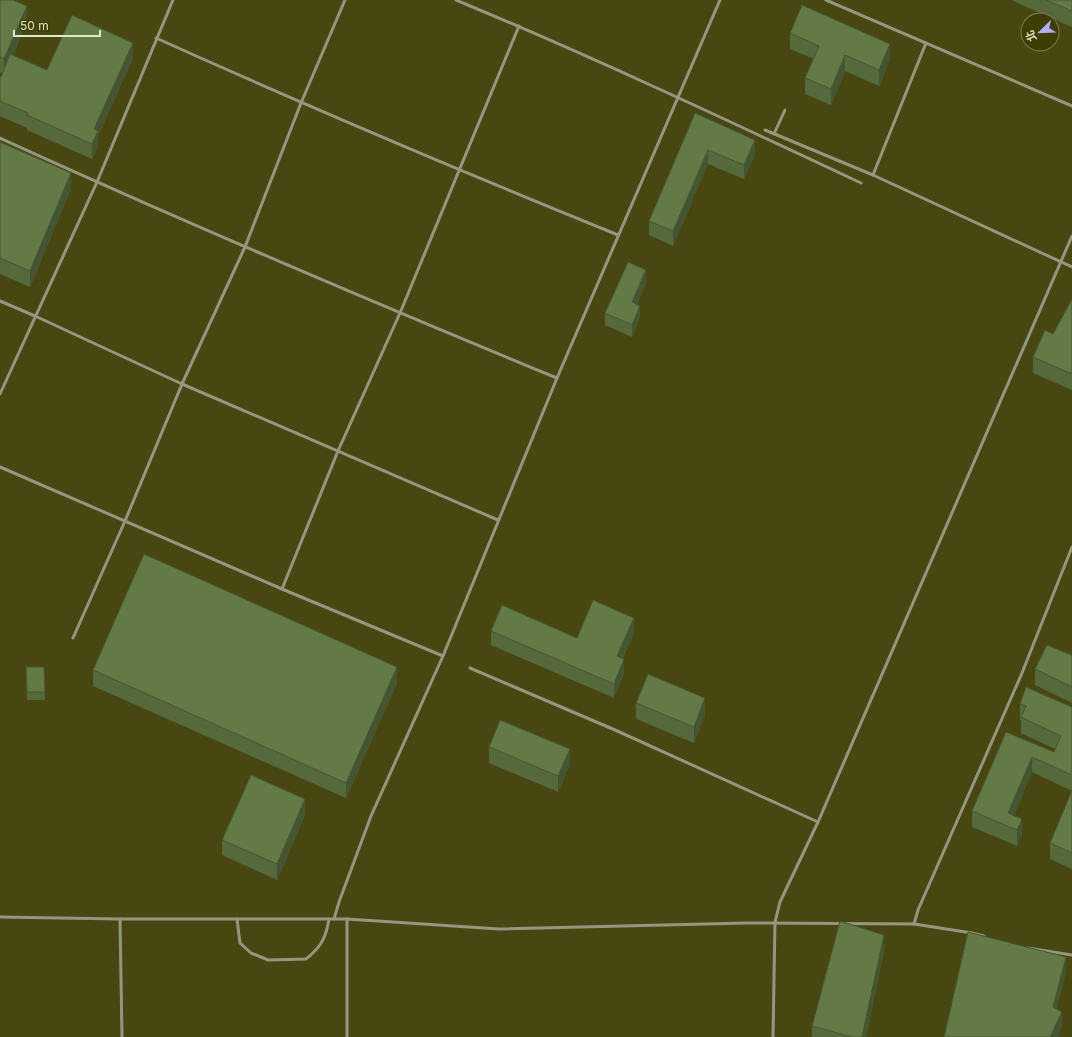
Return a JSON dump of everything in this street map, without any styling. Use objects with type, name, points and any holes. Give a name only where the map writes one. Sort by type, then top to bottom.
[{"type":"lane","points":[[0,394],[97,182],[173,0]]},
{"type":"lane","points":[[73,638],[125,521],[182,384],[245,247],[301,104],[345,0]]},
{"type":"lane","points":[[456,0],[519,26],[678,97],[861,183]]},
{"type":"lane","points":[[334,919],[371,816],[442,656],[557,378],[720,0]]},
{"type":"lane","points":[[826,0],[1072,106]]},
{"type":"lane","points":[[282,589],[338,451],[400,313],[519,26]]},
{"type":"lane","points":[[156,38],[301,104],[459,171],[618,235]]},
{"type":"lane","points":[[873,175],[926,43]]},
{"type":"lane","points":[[774,134],[785,110]]},
{"type":"lane","points":[[765,130],[873,175],[1072,267]]},
{"type":"lane","points":[[0,138],[245,247],[557,378]]},
{"type":"lane","points":[[773,1037],[775,922],[780,902],[818,822],[1072,236]]},
{"type":"lane","points":[[0,302],[35,316],[182,384],[498,520]]},
{"type":"lane","points":[[0,467],[282,589],[442,656]]},
{"type":"lane","points":[[914,924],[918,910],[1022,673],[1072,547]]},
{"type":"lane","points":[[470,668],[615,730],[818,822]]},
{"type":"lane","points":[[0,917],[120,919],[347,919],[499,929],[775,922],[914,924],[972,932],[987,937]]},
{"type":"lane","points":[[120,919],[122,1037]]},
{"type":"lane","points":[[237,919],[240,943],[251,953],[268,960],[282,960],[306,959],[318,949],[326,935],[329,919]]},
{"type":"lane","points":[[347,919],[347,1037]]},
{"type":"lane","points":[[1024,947],[1072,955]]},
{"type":"building","points":[[0,0],[13,0],[27,6],[4,59],[0,57]]},
{"type":"building","points":[[1046,0],[1072,0],[1072,11]]},
{"type":"building","points":[[802,5],[890,44],[879,70],[845,55],[831,89],[805,78],[819,46],[790,33]]},
{"type":"building","points":[[72,15],[133,43],[94,129],[98,131],[92,144],[27,115],[28,113],[0,101],[0,77],[10,54],[47,70]]},
{"type":"building","points":[[695,113],[755,140],[744,165],[708,150],[673,231],[649,221]]},
{"type":"building","points":[[0,142],[71,173],[30,271],[0,258]]},
{"type":"building","points":[[628,262],[646,270],[632,302],[640,306],[632,325],[605,313]]},
{"type":"building","points":[[1072,299],[1072,374],[1033,357],[1045,330],[1053,334]]},
{"type":"building","points":[[144,554],[397,667],[346,783],[93,670]]},
{"type":"building","points":[[593,600],[634,618],[617,656],[624,659],[614,684],[491,631],[502,605],[577,638]]},
{"type":"building","points":[[1047,645],[1072,655],[1072,687],[1035,669]]},
{"type":"building","points":[[26,667],[44,667],[45,692],[27,692]]},
{"type":"building","points":[[648,674],[705,698],[694,727],[636,703]]},
{"type":"building","points":[[1026,687],[1072,707],[1072,775],[1032,757],[1008,813],[1022,819],[1017,830],[972,811],[1006,732],[1054,752],[1061,736],[1021,717],[1026,706],[1020,704]]},
{"type":"building","points":[[500,720],[570,749],[558,776],[489,747]]},
{"type":"building","points":[[251,775],[305,799],[277,864],[222,840]]},
{"type":"building","points":[[1072,790],[1072,853],[1050,843]]},
{"type":"building","points":[[840,921],[884,935],[862,1037],[852,1037],[812,1026]]},
{"type":"building","points":[[968,932],[1066,957],[1053,1007],[1062,1012],[1050,1037],[944,1037]]}]
